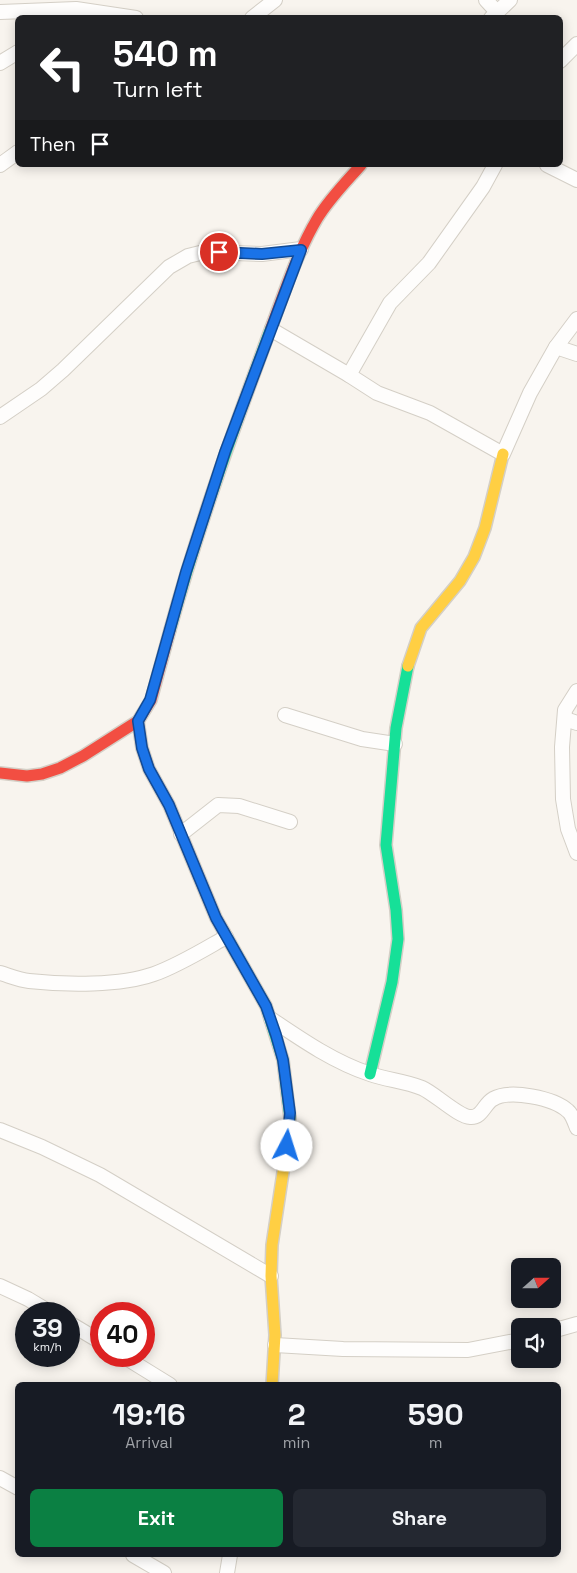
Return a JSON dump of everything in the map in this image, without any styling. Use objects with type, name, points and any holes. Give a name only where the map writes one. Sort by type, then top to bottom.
[{"type":"street","points":[[256,15],[275,0]]},
{"type":"street","points":[[486,0],[494,15],[510,0]]},
{"type":"street","points":[[0,12],[76,9],[80,14],[94,15]]},
{"type":"street","points":[[563,58],[577,44]]},
{"type":"street","points":[[0,63],[15,54]]},
{"type":"street","points":[[0,165],[15,154]]},
{"type":"street","points":[[0,773],[27,776],[42,774],[60,768],[83,756],[138,721],[150,700],[189,563],[225,452],[301,250],[318,217],[334,195],[359,167]]},
{"type":"street","points":[[349,375],[390,303],[434,256],[483,188],[494,167]]},
{"type":"street","points":[[551,167],[577,180]]},
{"type":"street","points":[[0,417],[48,383],[169,267],[188,256],[204,252],[262,254],[301,250]]},
{"type":"street","points":[[370,1074],[392,982],[398,940],[396,910],[386,845],[395,744],[406,671],[421,628],[460,580],[474,557],[486,528],[503,454],[530,393],[556,347],[577,319]]},
{"type":"street","points":[[272,330],[377,393],[430,413],[503,454]]},
{"type":"street","points":[[556,347],[577,354]]},
{"type":"street","points":[[577,692],[565,710],[571,721],[562,747],[563,799],[568,829],[577,853]]},
{"type":"street","points":[[285,715],[362,739],[395,744]]},
{"type":"street","points":[[138,721],[142,748],[149,769],[169,805],[216,918],[266,1006],[283,1060],[290,1113],[272,1245],[271,1276],[275,1345],[272,1382]]},
{"type":"street","points":[[181,834],[218,805],[239,806],[290,822]]},
{"type":"street","points":[[0,973],[28,981],[78,984],[126,981],[154,974],[198,954],[226,937]]},
{"type":"street","points":[[271,1019],[308,1044],[370,1074],[422,1088],[469,1118],[478,1115],[492,1099],[505,1095],[543,1097],[569,1111],[577,1128]]},
{"type":"street","points":[[0,1130],[42,1147],[100,1175],[271,1276]]},
{"type":"street","points":[[0,1286],[33,1302]]},
{"type":"street","points":[[561,1328],[577,1324]]},
{"type":"street","points":[[275,1345],[343,1349],[468,1350],[511,1342]]},
{"type":"street","points":[[141,1367],[165,1382]]},
{"type":"street","points":[[0,1478],[15,1486]]},
{"type":"street","points":[[136,1557],[164,1573]]},
{"type":"street","points":[[227,1573],[230,1557]]},
{"type":"traffic: fast","points":[[170,630],[230,440],[271,328]]},
{"type":"traffic: fast","points":[[370,1074],[392,982],[398,939],[396,910],[386,845],[396,728],[408,666]]},
{"type":"traffic: fast","points":[[224,932],[266,1006],[283,1060],[290,1118]]},
{"type":"traffic: slow","points":[[408,666],[421,628],[460,581],[474,557],[485,528],[503,454]]},
{"type":"traffic: slow","points":[[272,1382],[275,1335],[271,1276],[272,1245],[290,1118]]},
{"type":"traffic: jam","points":[[271,328],[303,245],[317,219],[359,167]]},
{"type":"traffic: jam","points":[[0,773],[27,776],[42,774],[60,768],[83,756],[138,721],[151,700],[170,630]]},
{"type":"traffic: jam","points":[[138,721],[142,748],[149,769],[169,805],[216,918],[224,932]]},
{"type":"route","points":[[219,252],[262,254],[301,250],[225,452],[186,572],[150,700],[138,721],[142,748],[149,769],[169,805],[216,918],[266,1006],[283,1060],[290,1113],[287,1146]]}]
